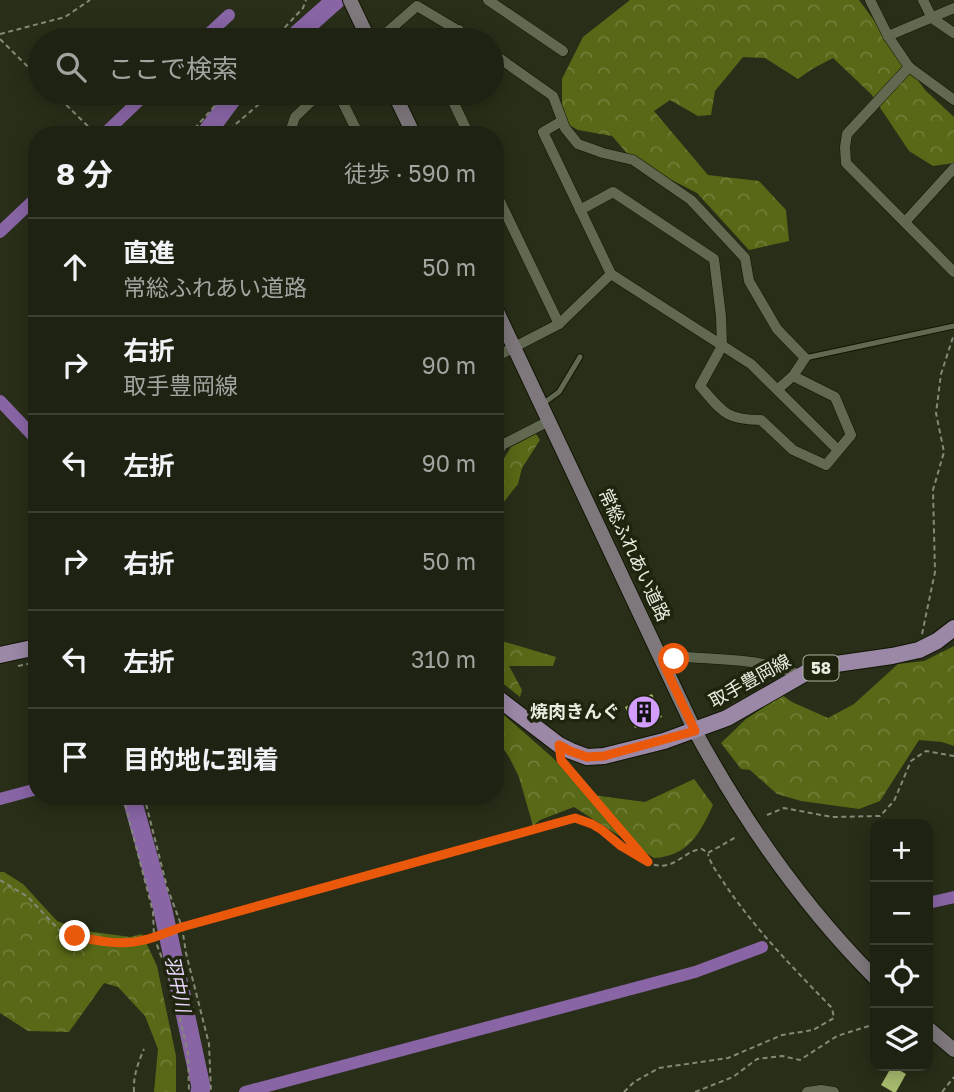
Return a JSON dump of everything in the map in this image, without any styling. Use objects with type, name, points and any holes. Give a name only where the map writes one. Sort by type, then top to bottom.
[{"type":"main road","name":"取手豊岡線","points":[[504,703],[570,751],[587,757],[604,756],[695,731],[727,718],[809,671],[919,650],[954,628]]},
{"type":"main road","points":[[0,655],[28,649]]},
{"type":"street","points":[[351,0],[363,28]]},
{"type":"street","points":[[488,0],[563,51]]},
{"type":"street","points":[[870,0],[888,36],[909,66],[954,100]]},
{"type":"street","points":[[923,0],[932,18],[954,33]]},
{"type":"street","points":[[392,28],[417,6],[456,28]]},
{"type":"street","points":[[888,36],[954,8]]},
{"type":"street","points":[[504,61],[553,96],[565,128],[578,144],[633,160],[691,200],[746,258],[749,281],[777,329],[805,358],[793,376],[778,389]]},
{"type":"street","points":[[909,66],[847,134],[846,163],[954,272]]},
{"type":"street","points":[[292,126],[295,117],[308,105]]},
{"type":"street","points":[[343,105],[352,126]]},
{"type":"street","points":[[400,105],[410,126]]},
{"type":"street","points":[[455,105],[465,126]]},
{"type":"street","points":[[562,121],[543,132],[611,274],[751,364],[838,450]]},
{"type":"street","points":[[905,222],[954,168]]},
{"type":"street","points":[[580,210],[613,192],[714,259],[722,346],[700,386],[720,410],[740,420],[761,420],[793,450],[825,465],[851,435],[835,397],[793,376]]},
{"type":"street","points":[[504,210],[559,324]]},
{"type":"street","points":[[504,352],[559,324],[611,274]]},
{"type":"street","name":"常総ふれあい道路","points":[[504,326],[695,731],[764,845],[829,929],[870,973]]},
{"type":"street","points":[[504,443],[549,421]]},
{"type":"street","points":[[664,665],[676,658],[687,657],[766,664],[800,676]]},
{"type":"street","points":[[933,1032],[954,1050]]},
{"type":"street","points":[[807,1092],[834,1092]]},
{"type":"lane","points":[[805,358],[954,326]]},
{"type":"lane","points":[[541,405],[559,392],[580,357]]},
{"type":"path","points":[[0,34],[65,17],[90,0]]},
{"type":"path","points":[[284,28],[303,8],[306,0]]},
{"type":"path","points":[[0,39],[28,67]]},
{"type":"path","points":[[66,105],[88,126]]},
{"type":"path","points":[[197,126],[215,105]]},
{"type":"path","points":[[234,126],[258,105]]},
{"type":"path","points":[[919,650],[935,572],[933,490],[944,452],[936,413],[941,374],[954,333]]},
{"type":"path","points":[[12,667],[28,664]]},
{"type":"path","points":[[559,745],[561,760],[648,862]]},
{"type":"path","points":[[767,815],[784,808],[832,817],[880,816],[894,801],[911,761],[926,751],[954,756]]},
{"type":"path","points":[[125,805],[153,912],[154,937],[172,985],[188,1053],[189,1092]]},
{"type":"path","points":[[146,805],[167,887],[182,927],[209,1044],[211,1092]]},
{"type":"path","points":[[0,880],[28,897],[60,931],[98,941],[130,943],[575,818],[592,824],[621,846],[654,865],[668,865],[695,849],[702,849],[708,853],[710,861],[741,907],[771,944],[832,1008],[834,1018],[813,1030],[782,1035],[728,1058],[659,1068],[634,1082],[624,1092]]},
{"type":"path","points":[[708,853],[736,837]]},
{"type":"path","points":[[695,1092],[733,1077],[757,1059],[782,1056],[800,1060],[837,1036],[870,1026]]},
{"type":"path","points":[[134,1092],[137,1065],[144,1049]]},
{"type":"path","points":[[942,1092],[954,1077]]},
{"type":"green space","points":[[630,0],[859,0],[925,90],[954,117],[954,163],[933,166],[909,151],[871,94],[833,58],[798,79],[765,58],[743,57],[715,91],[711,115],[698,116],[670,100],[654,111],[708,175],[759,181],[786,210],[789,241],[749,250],[697,193],[633,160],[612,136],[578,130],[562,121],[562,79],[583,37]]},
{"type":"green space","points":[[536,434],[540,440],[522,468],[518,484],[504,502],[504,458],[511,447]]},
{"type":"green space","points":[[504,642],[556,657],[553,666],[509,666],[522,690],[520,697],[504,684]]},
{"type":"green space","points":[[954,646],[954,746],[919,740],[880,801],[859,809],[801,801],[777,794],[750,770],[741,769],[721,743],[746,719],[782,695],[828,718],[854,704],[898,664],[924,661]]},
{"type":"green space","points":[[504,715],[553,758],[585,794],[645,802],[694,779],[713,805],[698,834],[685,848],[654,858],[574,807],[540,820],[533,826],[519,777],[504,750]]},
{"type":"green space","points":[[0,872],[23,884],[57,921],[79,930],[130,937],[142,934],[157,966],[176,1056],[176,1092],[154,1092],[158,1049],[145,1016],[118,987],[104,983],[69,1032],[28,1031],[0,1013]]},
{"type":"building","name":"焼肉きんぐ","points":[[652,694],[662,717],[635,728],[625,707]]},
{"type":"building","points":[[889,1071],[906,1074],[896,1092],[881,1085]]},
{"type":"waterway","name":"羽中川","points":[[304,28],[336,0]]},
{"type":"waterway","points":[[215,28],[229,15]]},
{"type":"waterway","points":[[112,126],[134,105]]},
{"type":"waterway","name":"羽中川","points":[[212,126],[227,105]]},
{"type":"waterway","points":[[0,232],[28,206]]},
{"type":"waterway","points":[[0,401],[28,431]]},
{"type":"waterway","points":[[0,799],[28,791]]},
{"type":"waterway","name":"羽中川","points":[[134,805],[162,906],[200,1092]]},
{"type":"waterway","points":[[933,902],[954,897]]},
{"type":"waterway","points":[[245,1092],[695,972],[762,947]]},
{"type":"place","name":"焼肉きんぐ","points":[[644,712]]},
{"type":"route","points":[[75,936],[98,941],[144,941],[182,927],[575,818],[602,830],[621,846],[648,862],[561,760],[559,745],[587,757],[604,756],[695,731],[664,665],[674,659]]}]
